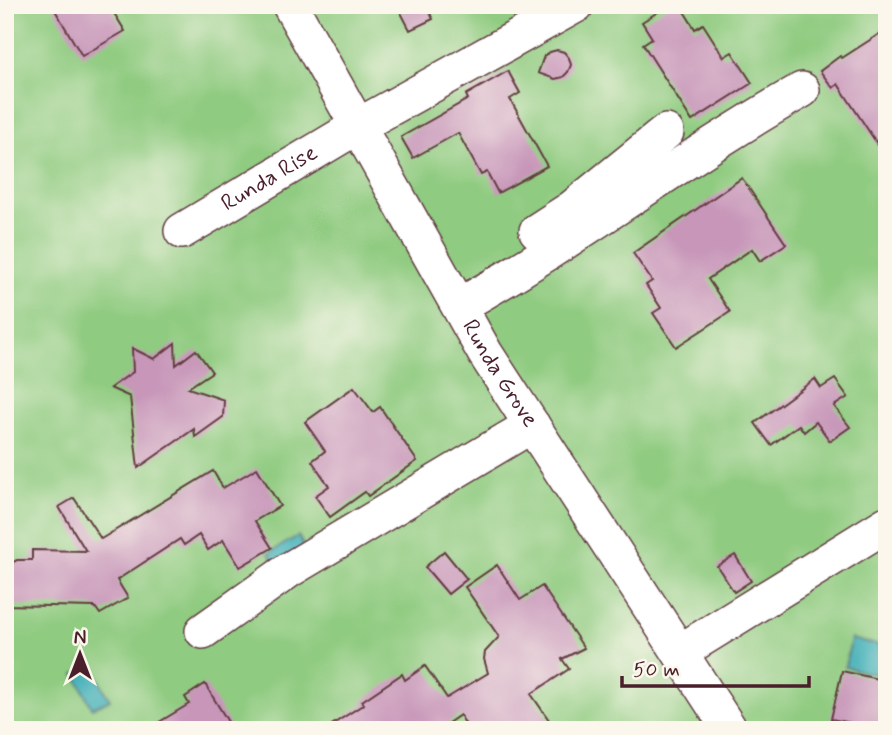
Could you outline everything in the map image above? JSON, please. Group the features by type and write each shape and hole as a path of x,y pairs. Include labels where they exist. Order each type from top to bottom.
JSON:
{"street":[{"name":"Runda Grove","path":"290,5 485,353 730,730"},
{"name":"Runda Rise","path":"181,231 358,126 576,5"},
{"path":"453,296 594,223 733,129 802,90"},
{"path":"453,296 571,209 666,132"},
{"path":"203,631 289,570 532,425"},
{"path":"680,652 887,524"}],"green space":[{"path":"5,5 887,5 887,730 5,730"}],"water":[{"path":"298,536 305,548 276,565 269,553"},
{"path":"851,639 887,647 887,677 845,667"},
{"path":"92,666 110,700 92,708 75,674"}],"building":[{"path":"52,5 109,5 125,31 82,56"},
{"path":"397,5 426,5 433,19 410,30"},
{"path":"669,5 680,5 695,29 703,24 724,57 732,52 752,83 692,121 643,44 652,38 642,22"},
{"path":"887,29 887,159 838,84 833,88 820,71"},
{"path":"557,50 564,52 569,58 571,65 568,72 555,79 538,73 544,56"},
{"path":"508,71 520,93 510,99 547,166 498,193 487,172 481,175 458,133 413,158 401,137 468,99 466,95"},
{"path":"742,178 786,244 760,261 752,249 708,279 730,312 676,347 653,313 661,308 646,285 652,281 633,253"},
{"path":"175,343 176,365 196,350 212,372 188,388 224,400 223,417 195,437 194,429 138,468 130,397 110,388 133,372 132,348 154,359"},
{"path":"815,379 821,388 835,379 848,397 834,406 850,427 830,441 816,422 804,432 799,425 771,445 755,423"},
{"path":"354,387 373,412 380,407 417,461 368,496 365,492 330,517 315,496 329,486 312,461 325,451 305,422"},
{"path":"257,468 280,506 255,521 272,548 240,567 223,540 208,550 199,535 184,545 180,539 117,580 128,598 100,614 95,607 5,605 5,566 17,560 32,560 32,550 86,551 59,507 74,498 101,539 213,471 223,488"},
{"path":"444,551 467,579 448,594 425,567"},
{"path":"735,555 751,581 734,592 717,566"},
{"path":"497,565 520,600 542,586 584,648 562,659 569,669 531,694 556,730 469,730 460,715 438,730 324,730 364,704 362,701 402,674 405,680 425,666 447,698 488,673 485,652 499,637 465,587"},
{"path":"842,671 887,681 887,730 831,719"},
{"path":"205,684 233,730 146,730 189,704 185,697"}]}
